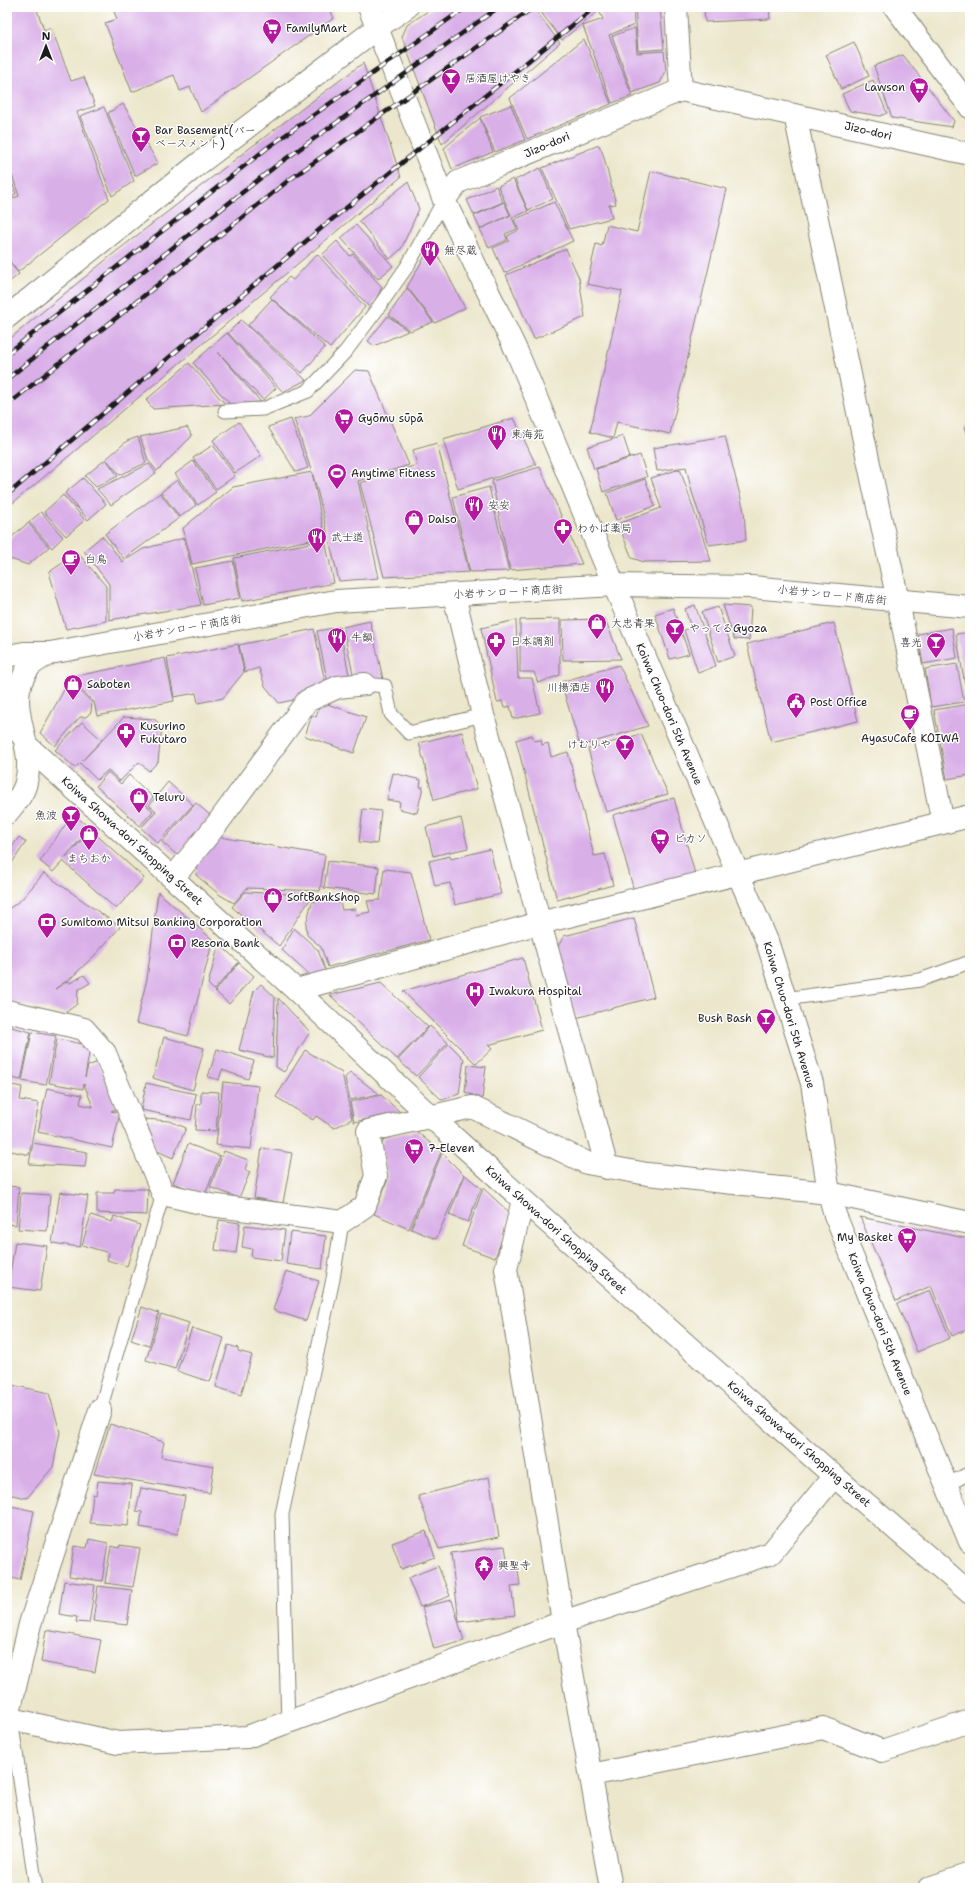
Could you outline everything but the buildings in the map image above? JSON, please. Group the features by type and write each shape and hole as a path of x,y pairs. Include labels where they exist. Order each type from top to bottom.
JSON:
{"street":[{"name":"Koiwa Chuo-dori 5th Avenue","path":"369,7 444,200 517,352 614,586 767,941 812,1083 829,1193 835,1215 970,1542"},
{"path":"7,317 201,162 377,28 407,7"},
{"path":"676,7 681,90"},
{"path":"895,7 970,107"},
{"name":"Jizo-dori","path":"444,200 458,182 681,90 970,154"},
{"path":"795,115 898,601 943,822"},
{"name":"小岩サンロード商店街","path":"50,653 336,601 614,586 752,586 970,607"},
{"path":"454,595 482,715 607,1168"},
{"path":"7,656 24,653 50,653"},
{"path":"7,813 17,800 26,783 28,767 26,745 18,724 15,696 19,681 31,666 50,653"},
{"path":"173,878 217,824 307,701 338,687 365,684"},
{"name":"Koiwa Showa-dori Shopping Street","path":"26,745 296,990 429,1116 834,1476 970,1593"},
{"path":"296,990 540,923 970,816"},
{"path":"7,1011 84,1029 105,1053 163,1194 210,1205 342,1222 365,1206 376,1176 368,1131 472,1106 587,1163 607,1168 829,1193 970,1223"},
{"path":"523,1200 506,1269 563,1622 611,1888"},
{"path":"100,1410 30,1624 10,1708 9,1718 118,1743 247,1737 563,1622 771,1553 834,1476"},
{"path":"591,1775 823,1728 882,1751 970,1721"},
{"path":"929,1888 970,1874"}],"lane":[{"name":"Jizo-dori","path":"225,411 264,409 308,391 346,351 378,308 408,265 444,200"},
{"path":"365,684 385,686 391,714 408,733 482,715"},
{"path":"7,727 26,745"},
{"path":"785,999 920,980 970,962"},
{"path":"100,1410 163,1194"},
{"path":"288,1723 282,1514 333,1279 342,1222"},
{"path":"946,1485 970,1473"},
{"path":"9,1718 36,1888"}],"railway":[{"path":"7,354 267,148 466,7"},
{"path":"7,379 277,165 499,7"},
{"path":"7,405 289,180 534,7"},
{"path":"7,495 325,225 595,7"}],"place":[{"name":"FamilyMart","path":"272,45"},
{"name":"居酒屋けやき","path":"451,95"},
{"name":"Lawson","path":"919,104"},
{"name":"Bar Basement(バー ベースメント)","path":"141,153"},
{"name":"無尽蔵","path":"430,267"},
{"name":"Gyōmu sūpā","path":"344,435"},
{"name":"東海苑","path":"497,451"},
{"name":"Anytime Fitness","path":"337,490"},
{"name":"安安","path":"474,522"},
{"name":"Daiso","path":"414,536"},
{"name":"わかば薬局","path":"563,545"},
{"name":"武士道","path":"317,554"},
{"name":"白鳥","path":"71,576"},
{"name":"大忠青果","path":"597,640"},
{"name":"やってるGyoza","path":"675,645"},
{"name":"牛韻","path":"337,654"},
{"name":"日本調剤","path":"496,658"},
{"name":"喜光","path":"936,659"},
{"name":"Saboten","path":"73,701"},
{"name":"川揚酒店","path":"605,704"},
{"name":"Post Office","path":"796,719"},
{"name":"AyasuCafe KOIWA","path":"910,731"},
{"name":"Kusurino Fukutaro","path":"126,749"},
{"name":"けむりや","path":"625,761"},
{"name":"Teluru","path":"139,814"},
{"name":"魚波","path":"71,832"},
{"name":"まちおか","path":"89,851"},
{"name":"ピカソ","path":"660,855"},
{"name":"SoftBankShop","path":"273,914"},
{"name":"Sumitomo Mitsui Banking Corporation","path":"47,939"},
{"name":"Resona Bank","path":"177,960"},
{"name":"Iwakura Hospital","path":"475,1008"},
{"name":"Bush Bash","path":"766,1035"},
{"name":"7-Eleven","path":"414,1165"},
{"name":"My Basket","path":"907,1254"},
{"name":"興聖寺","path":"484,1582"}]}
